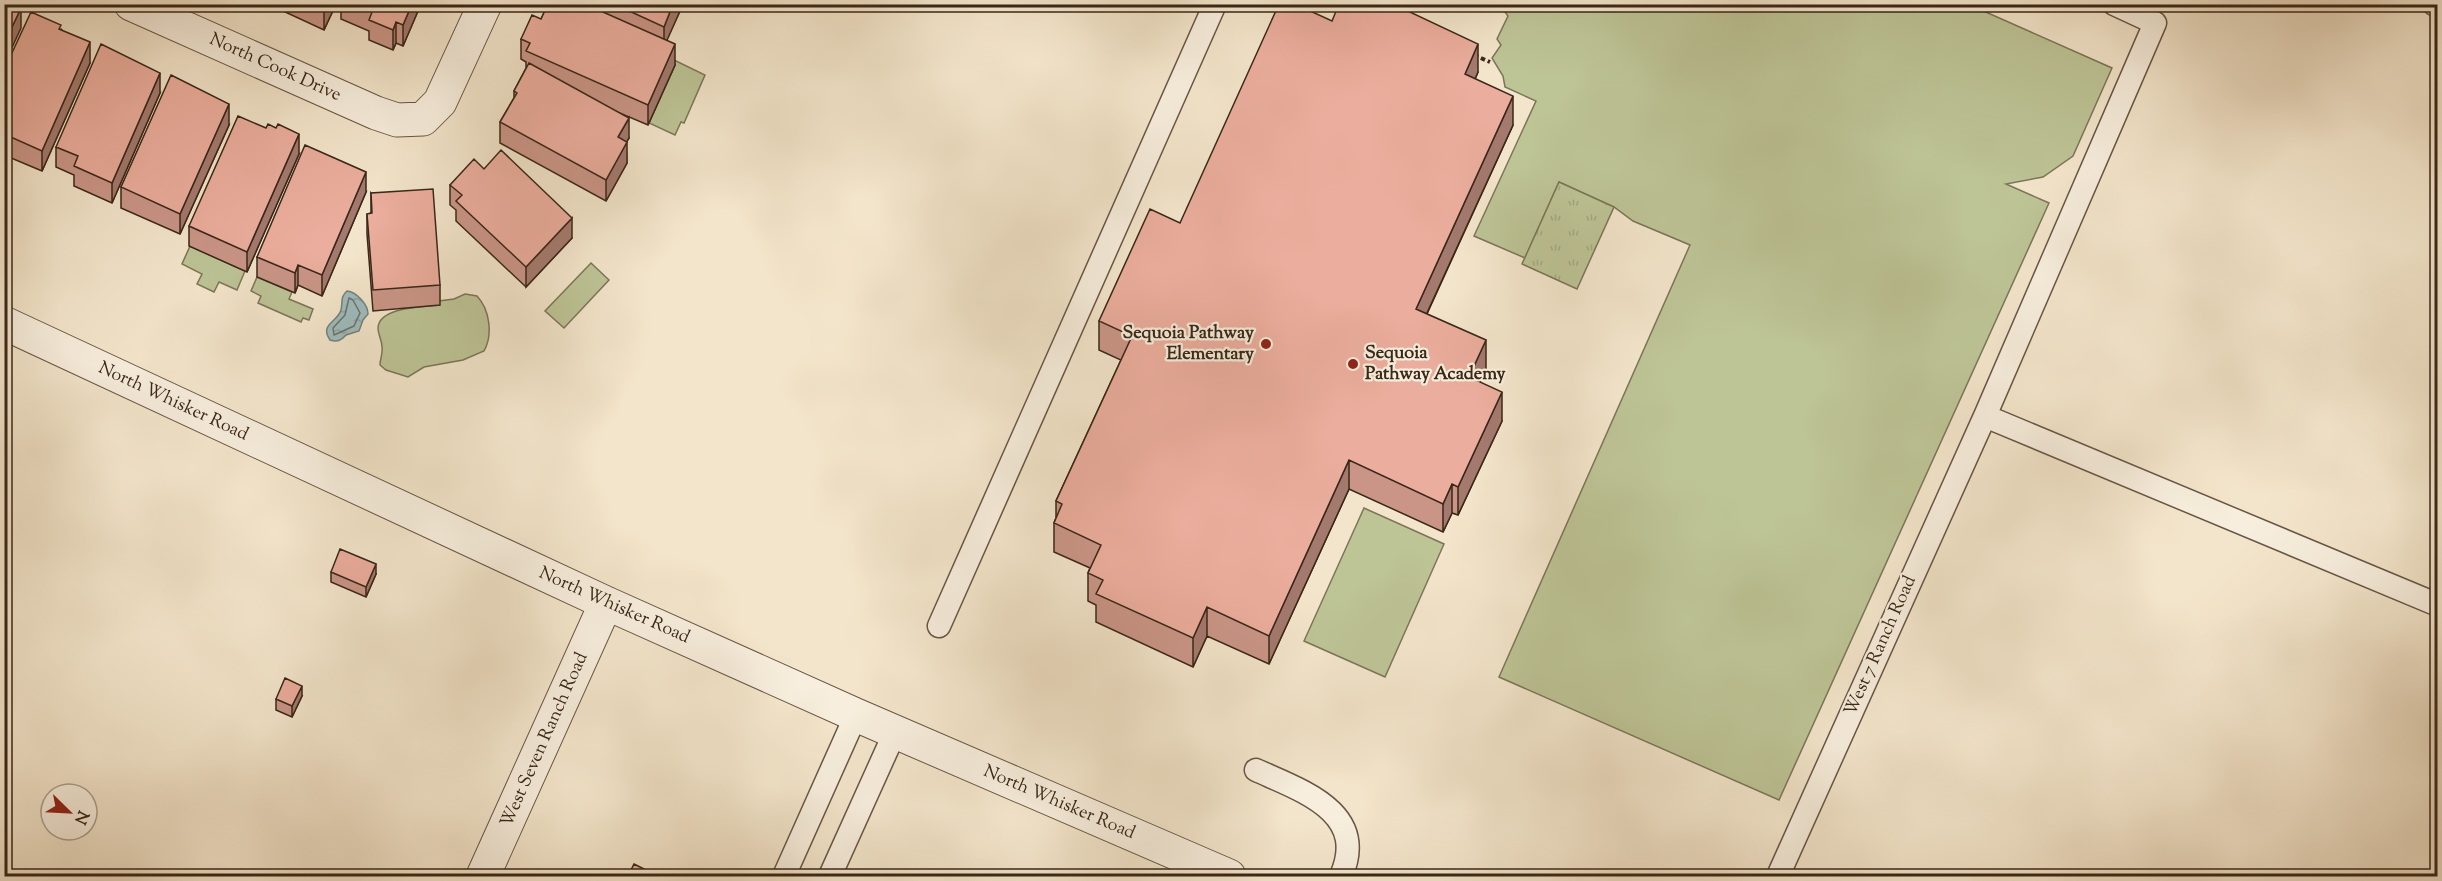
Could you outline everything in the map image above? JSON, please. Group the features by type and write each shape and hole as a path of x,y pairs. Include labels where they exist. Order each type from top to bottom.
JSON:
{"street":[{"name":"North Cook Drive","path":"131,4 376,113 397,120 423,119 440,102 485,4"},
{"name":"North Whisker Road","path":"4,323 606,603 856,715 1229,876"},
{"name":"West Seven Ranch Road","path":"483,876 606,603"}],"lane":[{"path":"939,626 1215,4"},
{"name":"West 7 Ranch Road","path":"1778,876 1985,416 2155,23 2114,4"},
{"path":"1985,416 2438,605"},
{"path":"784,876 856,715"},
{"path":"830,876 895,732"},
{"path":"1256,770 1308,794 1333,811 1348,837 1345,868 1341,876"}],"path":[{"path":"1468,53 1490,62"}],"green space":[{"path":"1508,5 1970,5 2112,68 2073,156 2043,177 2006,184 2049,203 1779,800 1499,677 1690,245 1633,221 1614,207 1559,182 1525,258 1474,236 1536,101 1505,87 1503,76 1492,58 1501,45 1497,39 1508,16 1505,12"},
{"path":"674,60 705,75 684,123 681,122 675,135 649,123 675,65"},
{"path":"1559,182 1614,207 1577,289 1522,264"},
{"path":"190,246 245,271 237,290 219,282 214,292 197,284 202,274 182,264"},
{"path":"591,263 609,280 564,328 545,311"},
{"path":"257,277 292,292 289,299 313,309 309,320 303,318 301,322 258,303 261,296 251,291"},
{"path":"465,294 477,296 485,308 489,323 489,338 484,351 463,360 424,367 408,377 386,370 380,365 382,349 378,328 380,321 403,309 439,305 439,301 454,299"},
{"path":"1364,508 1444,544 1385,677 1304,641"}],"water":[{"path":"347,291 361,300 368,314 359,331 346,335 339,341 330,340 327,335 328,327 339,314 343,297"}],"building":[{"path":"4,4 14,4 21,8 4,44"},
{"path":"313,4 326,4 324,10"},
{"path":"354,4 412,4 403,25 396,22 393,30 369,20 372,12"},
{"path":"548,4 585,4 675,44 648,105 526,51 530,43 521,39 532,15 541,19"},
{"path":"614,4 673,4 664,27"},
{"name":"Sequoia Pathway Elementary","path":"1279,4 1295,4 1332,21 1339,4 1393,4 1478,44 1465,74 1513,96 1416,309 1486,340 1469,377 1502,392 1458,487 1452,484 1443,504 1349,460 1269,636 1207,607 1193,638 1096,594 1103,580 1088,573 1101,545 1054,523 1062,504 1056,501 1132,336 1099,321 1150,209 1180,223"},
{"path":"31,12 61,25 59,29 90,42 42,151 4,134 4,70"},
{"path":"101,44 160,73 112,183 74,166 78,156 56,147"},
{"path":"529,63 629,118 618,137 627,142 606,180 500,122 517,93 514,91"},
{"path":"171,75 229,104 180,214 121,187"},
{"path":"238,116 266,128 268,124 276,128 278,124 299,134 247,252 189,226"},
{"path":"305,145 366,172 322,275 298,265 295,273 257,257"},
{"path":"501,150 572,218 526,267 456,201 462,195 450,185 474,159 484,169"},
{"path":"433,189 440,285 373,290 367,214 372,213 371,193"},
{"path":"340,549 376,564 366,587 331,572"},
{"path":"285,678 302,686 292,706 276,699"},
{"path":"634,864 658,876 628,876"}],"place":[{"name":"Sequoia Pathway Elementary","path":"1266,344"},
{"name":"Sequoia Pathway Academy","path":"1353,364"}]}
